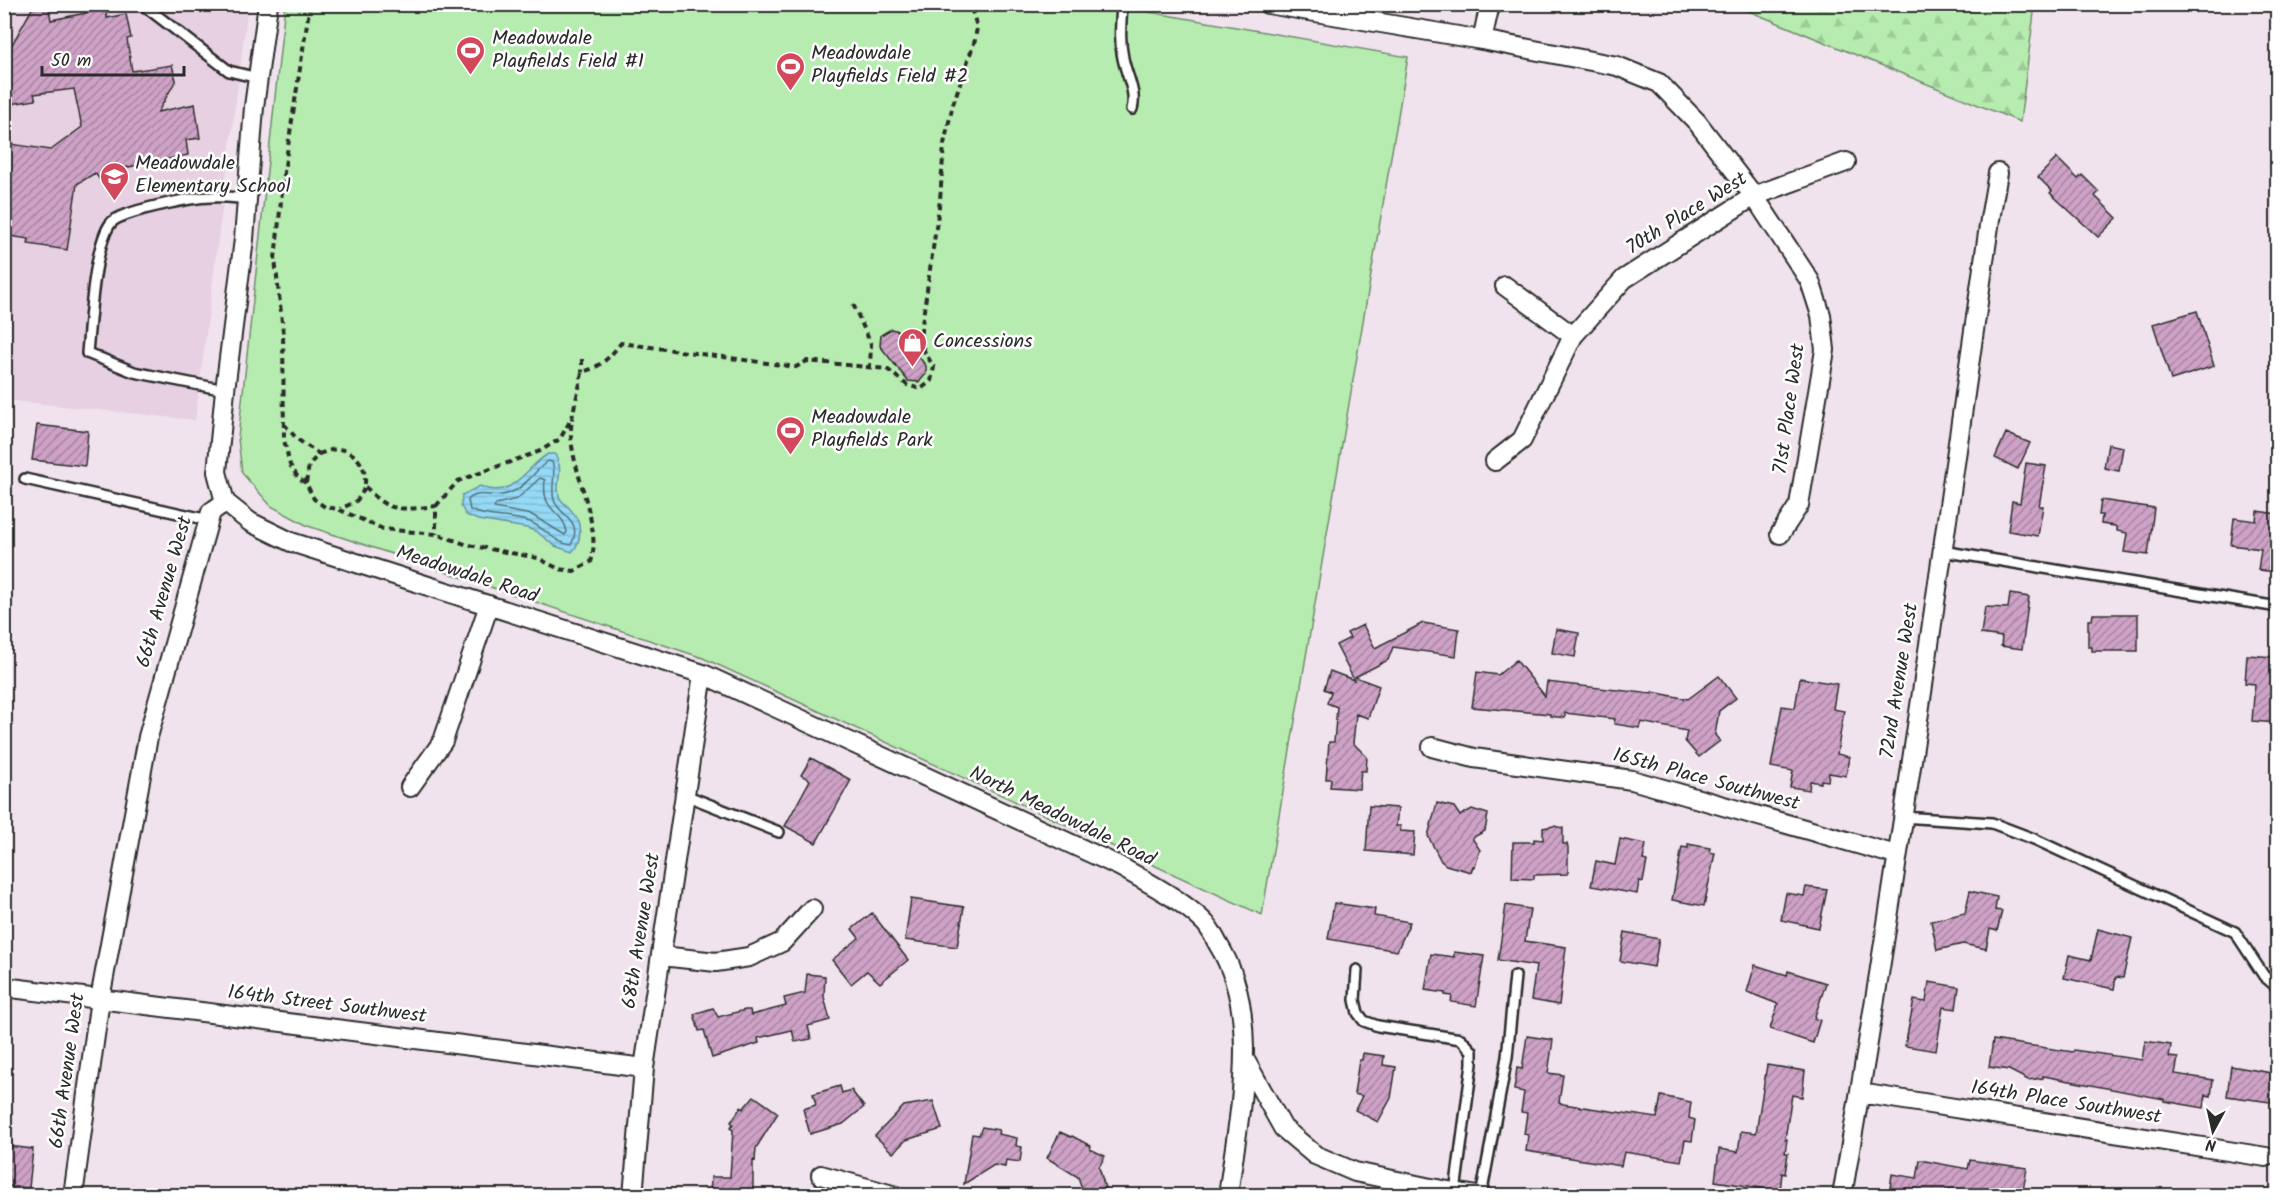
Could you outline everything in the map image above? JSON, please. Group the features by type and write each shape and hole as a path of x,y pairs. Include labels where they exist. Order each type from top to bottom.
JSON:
{"street":[{"path":"225,502 217,472 248,199 254,107 268,4"},
{"name":"71st Place West","path":"1268,4 1482,40 1617,66 1659,83 1698,122 1754,196 1810,281 1821,315 1825,350 1799,505 1780,534"},
{"path":"1482,40 1490,4"},
{"name":"70th Place West","path":"1495,461 1522,440 1573,336 1624,279 1754,196 1846,162"},
{"name":"72nd Avenue West","path":"1842,1196 1860,1093 1998,173"},
{"path":"1504,286 1573,336"},
{"name":"66th Avenue West","path":"73,1196 100,999 148,737 211,512 225,502"},
{"name":"Meadowdale Road","path":"225,502 250,522 291,542 703,674"},
{"path":"410,787 443,741 489,605"},
{"name":"68th Avenue West","path":"633,1196 644,1068 703,674"},
{"name":"North Meadowdale Road","path":"703,674 1119,866 1163,892 1205,922 1228,960 1240,998 1245,1060 1228,1196"},
{"name":"165th Place Southwest","path":"1432,747 1474,758 1632,780 1896,855"},
{"path":"662,956 716,962 749,957 782,942 812,909"},
{"name":"164th Street Southwest","path":"4,987 644,1068"},
{"path":"1245,1060 1283,1128 1315,1155 1355,1172 1425,1191 1479,1196"},
{"name":"164th Place Southwest","path":"1860,1093 2266,1157"},
{"path":"821,1175 896,1196"}],"lane":[{"path":"142,4 229,71 258,78"},
{"path":"1122,4 1120,33 1123,57 1134,100 1132,109"},
{"path":"225,390 134,372 87,353 99,253 105,232 111,222 135,210 209,196 248,199"},
{"path":"25,479 209,520"},
{"path":"1942,551 2277,607"},
{"path":"685,795 779,832"},
{"path":"1902,817 1992,823 2034,839 2235,932 2264,976 2277,988"},
{"path":"1357,970 1355,1000 1358,1013 1364,1021 1378,1026 1461,1039 1472,1051 1455,1192"},
{"path":"1479,1196 1507,1057 1515,976"}],"path":[{"path":"310,4 284,172 275,259 283,331 284,440 290,465 299,479 306,483 314,499 325,507 339,509 383,529 436,534 468,545 538,558 559,568 574,571 591,562 594,552 594,538 571,437 571,421 582,372 582,359"},
{"path":"582,372 606,363 621,343 796,367 807,362 887,369 907,385 921,389 931,381 934,367 925,353 920,338 940,200 944,144 953,104 975,40 977,27 970,4"},
{"path":"1082,4 1110,11 1112,4"},
{"path":"853,304 871,344 870,368"},
{"path":"436,534 436,506 458,481 540,451 560,439 571,421"},
{"path":"283,423 297,439 319,454"},
{"path":"306,483 309,465 319,454 336,449 348,452 360,461 365,472 365,487 356,502 339,509"},
{"path":"365,487 372,491 378,500 392,507 412,509 436,506"}],"shaded area":[{"name":"Meadowdale Elementary School","path":"5,5 248,5 195,420 5,400"}],"green space":[{"name":"Meadowdale Playfields Park","path":"285,5 1109,5 1408,57 1262,915 703,658 308,526 271,506 242,473 238,438"},
{"path":"1734,5 2035,5 2020,122"}],"water":[{"path":"548,454 555,454 558,461 559,496 575,515 579,525 578,542 572,552 555,546 537,532 527,528 478,520 466,515 461,506 462,495 480,486 491,490 510,486"}],"building":[{"path":"48,4 51,20 106,9 107,18 126,14 131,38 127,39 132,71 172,65 176,80 158,112 195,104 200,138 186,140 188,155 114,170 100,180 95,173 77,184 67,250 28,244 29,239 4,235 4,143 51,150 82,127 74,89 34,94 36,100 4,105 4,59 33,7"},
{"path":"2057,158 2078,179 2082,175 2099,192 2095,196 2117,218 2098,237 2050,193 2052,191 2038,177"},
{"path":"2197,311 2214,366 2171,380 2153,324"},
{"path":"891,329 899,331 926,366 926,374 919,382 908,381 880,346 881,335"},
{"path":"37,425 88,431 85,466 32,460"},
{"path":"2006,433 2030,443 2018,469 1995,458"},
{"path":"2108,444 2123,447 2119,471 2104,468"},
{"path":"2026,463 2046,466 2039,506 2043,506 2038,536 2008,531 2012,501 2020,503"},
{"path":"2101,500 2154,508 2148,555 2124,552 2127,533 2117,531 2115,526 2101,524 2102,515 2099,515"},
{"path":"2257,511 2277,514 2277,572 2258,570 2261,549 2231,545 2234,518 2256,521"},
{"path":"2010,594 2029,597 2022,649 2001,646 2002,637 1981,634 1985,607 2008,608"},
{"path":"2093,614 2138,614 2138,651 2092,651 2092,647 2088,647 2088,620 2092,620"},
{"path":"1423,623 1459,629 1456,656 1393,647 1388,660 1355,677 1379,686 1368,718 1356,714 1353,743 1367,757 1366,771 1361,771 1359,789 1330,787 1331,779 1326,779 1329,742 1334,742 1337,707 1327,703 1331,692 1324,689 1330,671 1354,680 1336,645 1350,638 1347,633 1363,625 1375,648"},
{"path":"1556,629 1579,633 1575,657 1552,653"},
{"path":"2247,655 2273,657 2272,671 2277,671 2277,723 2252,721 2255,684 2245,683"},
{"path":"1516,660 1545,696 1547,682 1652,694 1652,692 1688,699 1719,676 1736,698 1719,711 1715,735 1720,741 1699,757 1685,741 1687,731 1641,722 1639,728 1614,724 1615,719 1565,713 1565,718 1550,716 1550,714 1472,707 1477,672 1498,675"},
{"path":"1800,678 1837,684 1833,709 1844,711 1837,754 1849,757 1846,776 1829,773 1828,781 1821,780 1821,783 1810,781 1809,790 1790,787 1793,771 1771,767 1782,706 1795,708"},
{"path":"811,758 851,780 816,843 785,826 810,780 801,775"},
{"path":"1437,803 1454,807 1460,816 1472,809 1488,814 1485,831 1472,838 1480,850 1475,867 1473,866 1471,872 1446,865 1441,861 1428,836"},
{"path":"1369,806 1398,808 1396,826 1401,826 1400,831 1415,832 1413,855 1366,851"},
{"path":"1554,826 1563,828 1563,844 1567,844 1568,847 1568,874 1534,875 1534,879 1512,878 1513,842 1543,840 1543,828"},
{"path":"1620,839 1646,844 1643,860 1647,861 1643,882 1639,881 1637,894 1591,886 1596,861 1615,865"},
{"path":"1688,844 1710,848 1709,852 1715,853 1704,906 1672,900 1682,847 1688,848"},
{"path":"1806,887 1827,890 1819,928 1781,920 1786,893 1804,896"},
{"path":"1970,891 1997,897 1995,910 2002,911 1997,931 1990,929 1986,949 1963,944 1937,950 1931,921 1965,913"},
{"path":"911,899 964,907 957,947 905,940"},
{"path":"1334,903 1375,909 1374,916 1410,922 1397,951 1328,939"},
{"path":"1506,905 1530,909 1525,941 1566,947 1559,1005 1531,1000 1536,966 1498,960"},
{"path":"872,913 908,960 880,983 867,971 851,984 832,960 859,938 852,929"},
{"path":"2098,929 2132,938 2123,978 2116,977 2114,989 2064,978 2069,955 2091,960"},
{"path":"1625,932 1659,939 1654,967 1620,961"},
{"path":"1454,952 1484,956 1476,1006 1451,1002 1452,996 1425,990 1431,954 1454,957"},
{"path":"1755,965 1787,975 1788,971 1826,983 1814,1019 1820,1020 1813,1043 1770,1029 1778,1004 1747,992"},
{"path":"807,974 825,976 824,997 830,1020 808,1026 811,1039 795,1042 792,1030 758,1038 759,1043 712,1058 704,1030 699,1031 694,1014 713,1008 718,1017 745,1010 750,1010 751,1015 786,1006 784,998 805,993"},
{"path":"1929,982 1959,987 1956,1009 1943,1007 1936,1051 1905,1046 1914,1000 1926,1002"},
{"path":"1527,1036 1553,1040 1548,1073 1563,1075 1559,1102 1563,1104 1657,1118 1661,1096 1691,1102 1689,1118 1695,1120 1692,1141 1685,1140 1681,1161 1624,1152 1621,1166 1526,1151 1528,1135 1524,1134 1527,1113 1521,1112 1524,1092 1514,1090 1517,1068 1522,1069"},
{"path":"1993,1040 2142,1060 2145,1041 2171,1045 2169,1057 2178,1058 2175,1074 2213,1080 2211,1096 2206,1095 2204,1108 2043,1076 2043,1078 2028,1080 2009,1070 1989,1067"},
{"path":"1363,1053 1384,1056 1383,1065 1396,1067 1391,1098 1378,1122 1355,1110 1362,1096 1354,1094 1359,1060 1362,1060"},
{"path":"1767,1065 1805,1071 1802,1097 1792,1095 1785,1139 1787,1139 1785,1153 1788,1153 1780,1191 1715,1181 1719,1149 1738,1152 1741,1131 1756,1133"},
{"path":"2231,1066 2277,1074 2277,1103 2227,1096"},
{"path":"840,1086 842,1093 851,1090 864,1107 843,1124 810,1134 803,1109 816,1105 813,1094"},
{"path":"754,1096 778,1113 756,1148 755,1161 753,1160 753,1193 751,1196 710,1196 711,1177 730,1177 733,1130 730,1128 733,1124 731,1122 741,1107 743,1109"},
{"path":"933,1101 942,1129 906,1140 893,1153 875,1136 904,1106"},
{"path":"982,1127 999,1130 998,1134 1017,1138 1016,1146 1022,1147 1020,1162 1006,1160 1005,1167 994,1165 964,1184 972,1134 979,1135"},
{"path":"1060,1132 1091,1146 1090,1149 1105,1156 1099,1167 1105,1188 1084,1194 1078,1177 1047,1158"},
{"path":"8,1146 33,1149 29,1188 4,1186"},
{"path":"1920,1160 1968,1169 1970,1160 2027,1168 2022,1196 1984,1196 1946,1189 1945,1196 1889,1196 1892,1174 1917,1178"}],"place":[{"name":"Meadowdale Playfields Field #1","path":"471,76"},
{"name":"Meadowdale Playfields Field #2","path":"790,92"},
{"name":"Meadowdale Elementary School","path":"114,202"},
{"name":"Concessions","path":"912,368"},
{"name":"Meadowdale Playfields Park","path":"790,456"}]}
